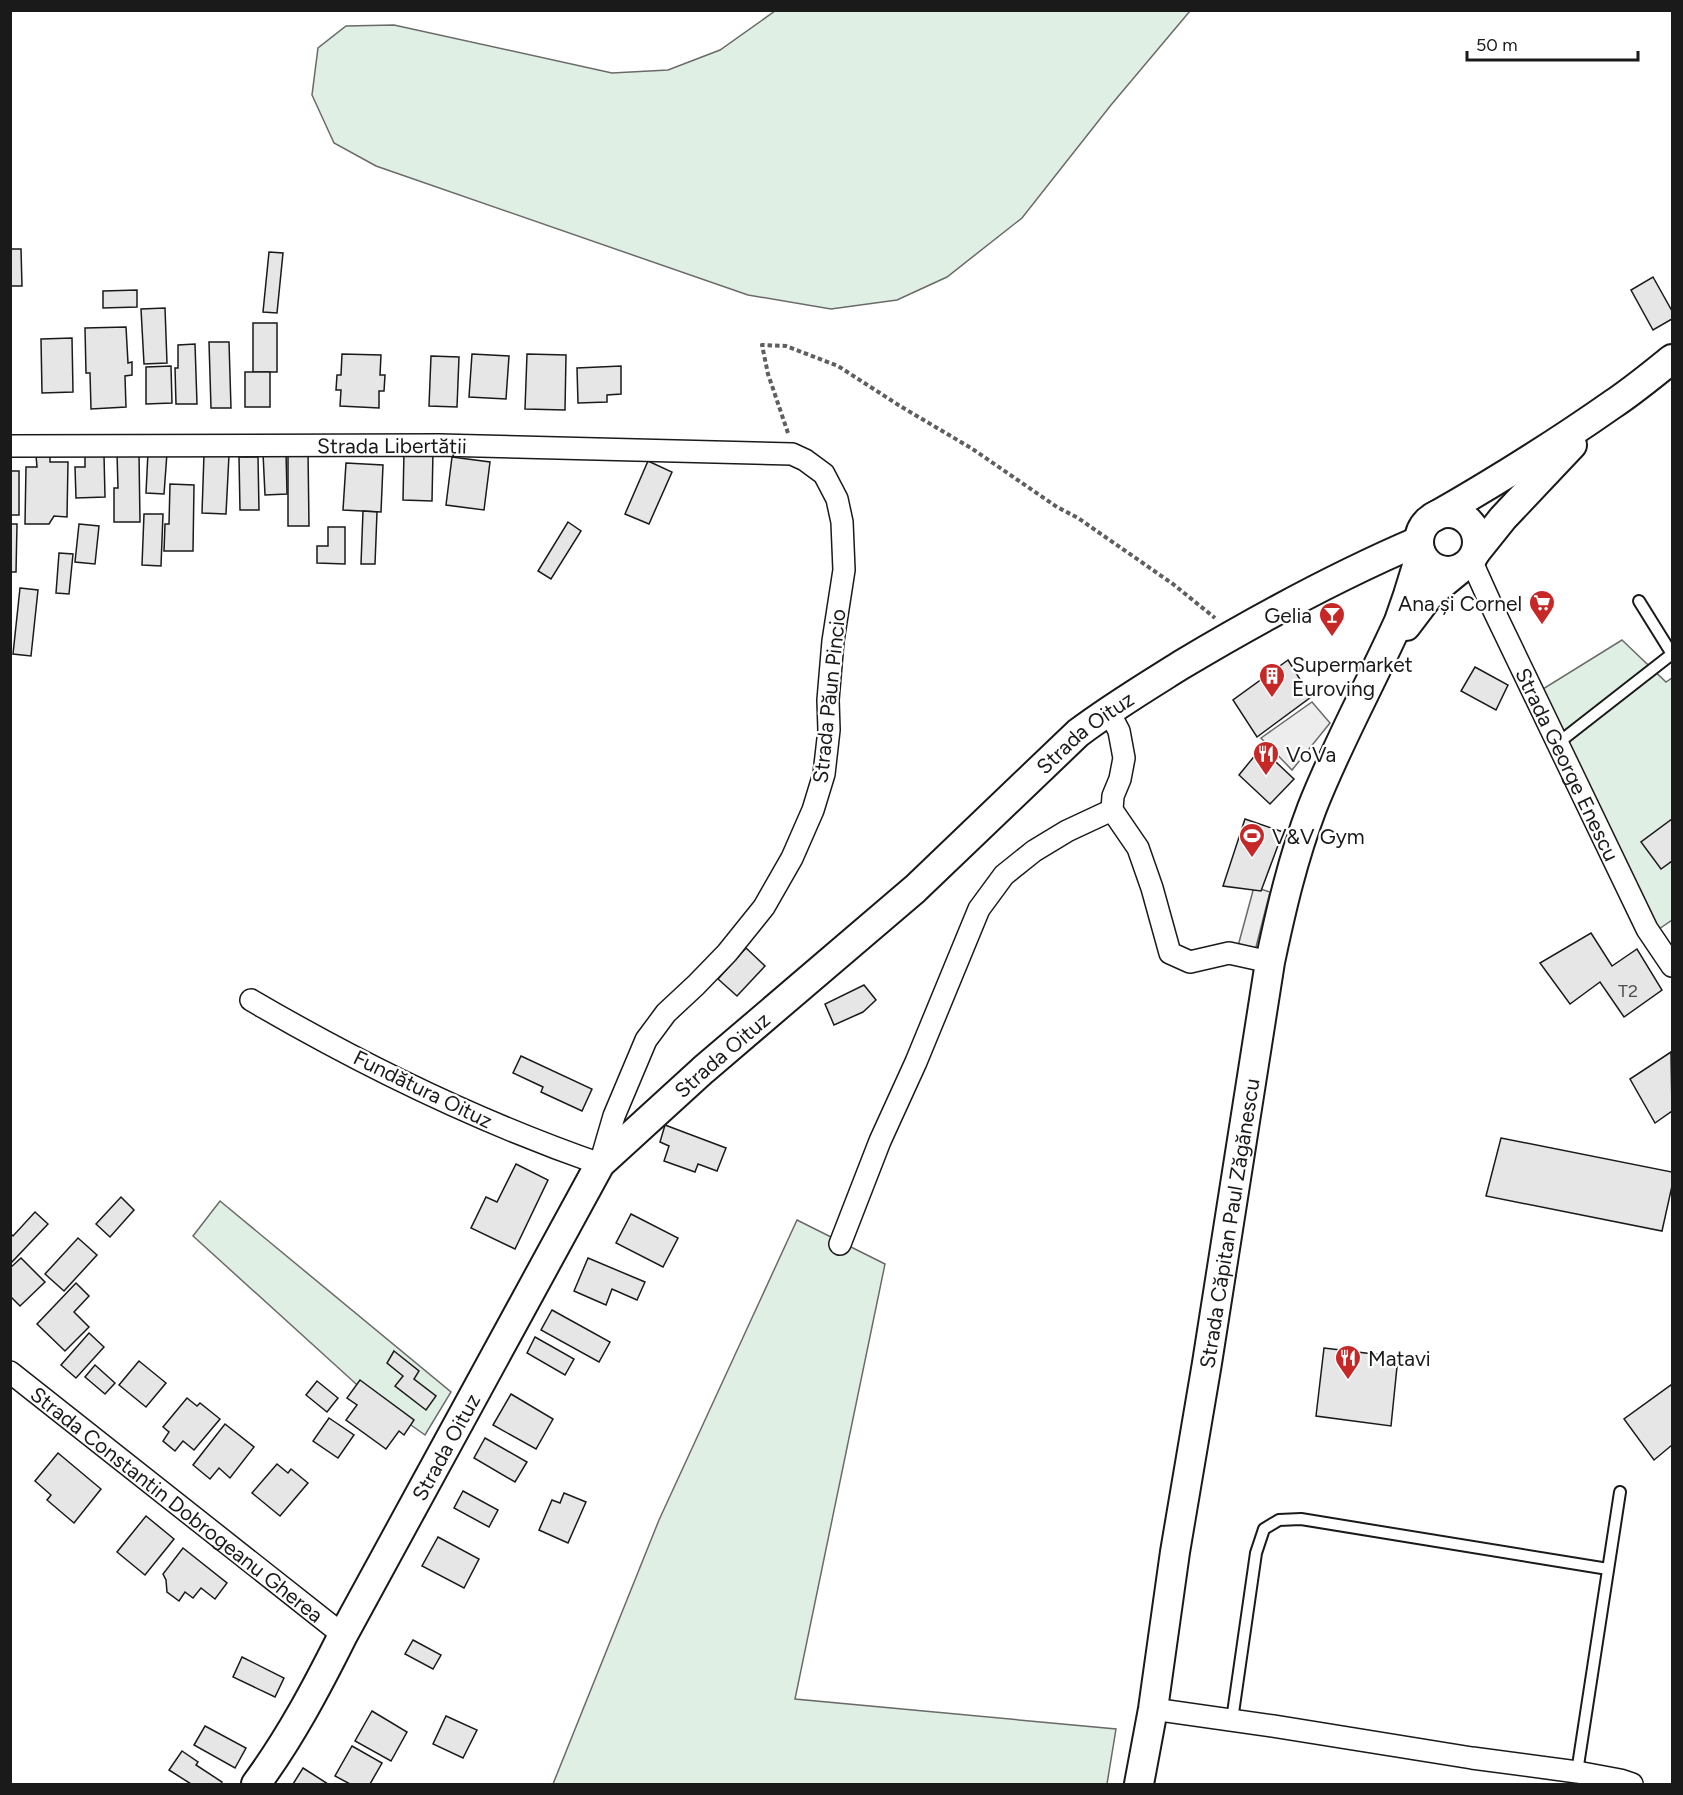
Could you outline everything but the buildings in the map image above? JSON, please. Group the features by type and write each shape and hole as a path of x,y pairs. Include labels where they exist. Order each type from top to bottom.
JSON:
{"main road":[{"name":"Strada Căpitan Paul Zăgănescu","path":"1139,1785 1153,1709 1175,1552 1270,962 1291,871 1312,808 1405,604 1420,547 1421,531 1426,523 1614,403 1672,359"},
{"name":"Strada Căpitan Paul Zăgănescu","path":"1374,675 1431,593 1470,560 1522,496 1614,403"},
{"path":"1420,547 1426,560 1439,570 1456,570 1470,560 1477,544 1473,527 1460,515 1451,513 1434,517"},
{"name":"Strada Oituz","path":"256,1785 288,1738 600,1164 703,1070 915,889 1078,733 1108,710 1234,633 1352,570 1420,547"}],"street":[{"name":"Strada Libertății","path":"10,446 439,445 774,453"},
{"name":"Strada Păun Pincio","path":"600,1164 614,1116 646,1040 666,1013 727,952 764,907 792,858 813,810 825,774 830,730 828,700 833,641 843,570 842,522 837,498 824,474 805,460 792,454 774,453"},
{"name":"Strada George Enescu","path":"1470,560 1647,929 1664,936 1672,966"},
{"path":"1108,710 1119,731 1125,758 1113,796 1112,810 1138,848 1170,953 1190,962 1229,953 1270,962"},
{"path":"840,1244 880,1141 921,1052 979,909 1004,875 1034,851 1067,831 1112,810"},
{"name":"Fundătura Oituz","path":"251,1000 304,1031 426,1092 509,1130 600,1164"},
{"name":"Strada Constantin Dobrogeanu Gherea","path":"10,1372 343,1635"},
{"path":"1153,1709 1577,1772 1620,1780 1632,1785"}],"lane":[{"path":"1558,743 1671,654 1639,601"},
{"path":"1577,1772 1620,1492"},
{"path":"1232,1720 1256,1553 1264,1529 1280,1520 1301,1519 1608,1569"}],"path":[{"path":"774,453 789,434 768,374 762,345 786,346 838,366 971,448 1057,507 1078,518 1173,584 1234,633"}],"green space":[{"path":"775,11 1190,11 1111,105 1022,218 947,277 897,300 831,309 748,295 376,166 334,143 312,95 318,48 346,26 394,25 612,73 668,70 720,50"},
{"path":"1622,640 1666,682 1672,678 1672,920 1659,929 1538,692"},
{"path":"220,1201 451,1392 425,1435 366,1393 193,1236"},
{"path":"797,1220 885,1264 795,1699 1116,1729 1107,1784 553,1784 659,1520"}],"shaded area":[{"path":"1312,702 1330,723 1292,770 1261,738"},
{"path":"1254,887 1270,892 1255,951 1238,946"}],"place":[{"name":"Ana și Cornel","path":"1542,626"},
{"name":"Gelia","path":"1332,638"},
{"name":"Supermarket Euroving","path":"1272,699"},
{"name":"VoVa","path":"1266,777"},
{"name":"V&V Gym","path":"1252,859"},
{"name":"Matavi","path":"1348,1381"}]}
